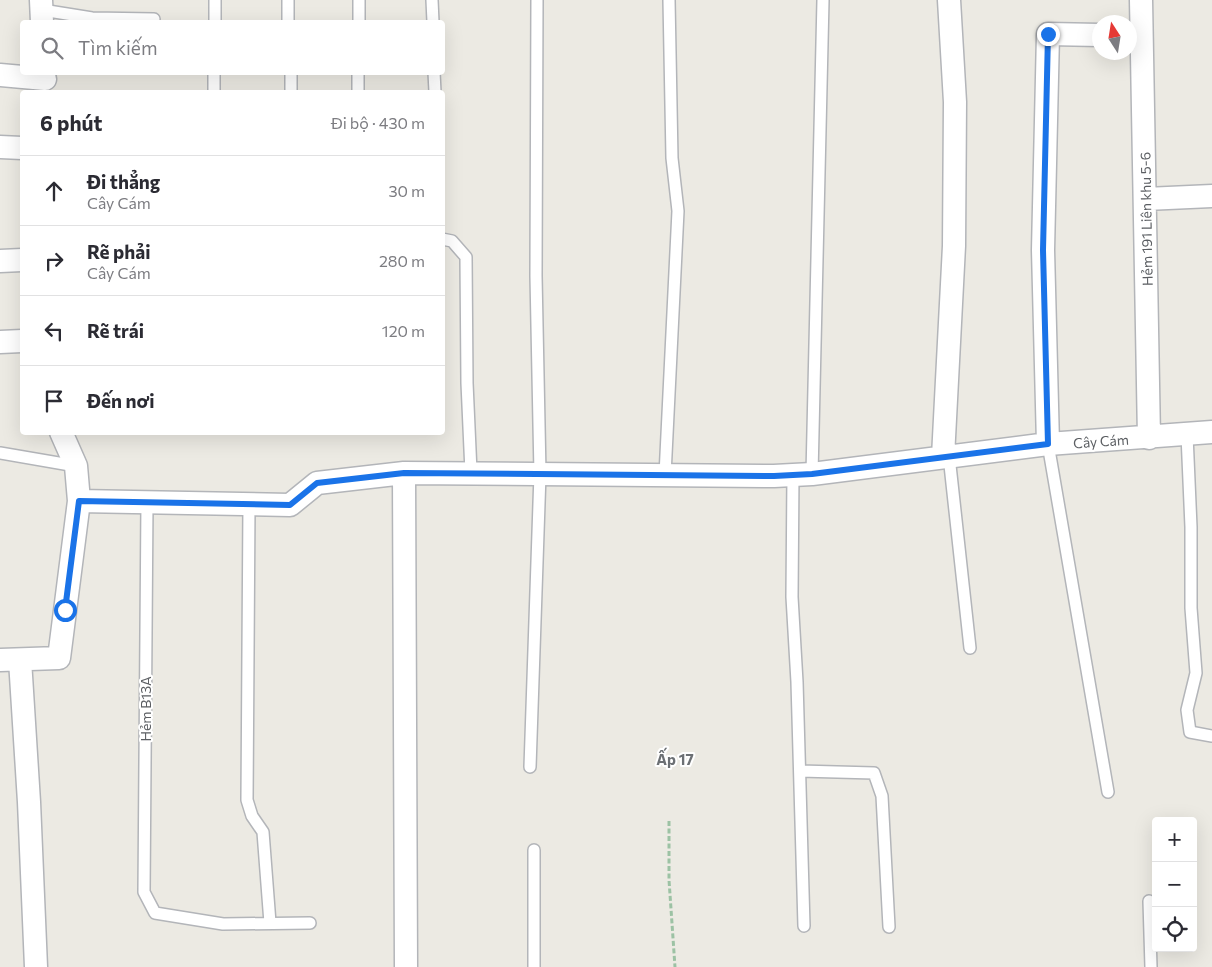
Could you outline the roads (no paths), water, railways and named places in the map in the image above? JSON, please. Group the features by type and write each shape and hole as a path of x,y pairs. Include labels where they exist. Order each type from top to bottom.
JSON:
{"street":[{"path":"946,456 954,236 955,102 949,0"},
{"name":"Hẻm 191 Liên khu 5-6","path":"1137,23 1141,0"},
{"path":"1048,444 1043,250 1048,34 1092,35"},
{"name":"Hẻm 191 Liên khu 5-6","path":"1137,60 1146,199 1149,438"},
{"path":"0,74 45,82"},
{"path":"0,147 20,148"},
{"path":"1146,199 1212,196"},
{"path":"0,261 20,260"},
{"path":"0,342 20,342"},
{"name":"Cây Cám","path":"79,501 290,505 317,483 404,473 803,474 1048,444 1212,432"},
{"path":"36,967 29,802 10,660 59,658 79,501 76,466 62,435"},
{"path":"404,473 406,967"}],"lane":[{"path":"214,20 215,0"},
{"path":"288,0 288,20"},
{"path":"359,0 359,20"},
{"path":"432,0 433,20"},
{"path":"530,767 540,474 536,276 537,0"},
{"path":"665,475 678,211 672,158 669,0"},
{"path":"804,926 800,771 792,597 803,474 822,0"},
{"path":"42,11 92,18 154,19"},
{"path":"214,75 214,90"},
{"path":"291,75 291,90"},
{"path":"358,75 358,90"},
{"path":"434,75 434,90"},
{"path":"445,240 452,241 466,257 467,383 471,472"},
{"path":"1187,435 1191,527 1191,608 1196,673 1187,710 1190,732 1212,736"},
{"path":"1048,444 1108,792"},
{"path":"0,453 76,466"},
{"path":"946,456 970,648"},
{"name":"Hẻm B13A","path":"147,502 144,892 155,913 223,924 270,924"},
{"path":"249,504 247,800 252,816 264,832 270,924 310,923"},
{"path":"800,771 874,774 882,796 889,927"},
{"path":"534,850 534,967"},
{"path":"1148,901 1151,967"}],"district":[{"name":"Ấp 17","path":"675,759"}]}
